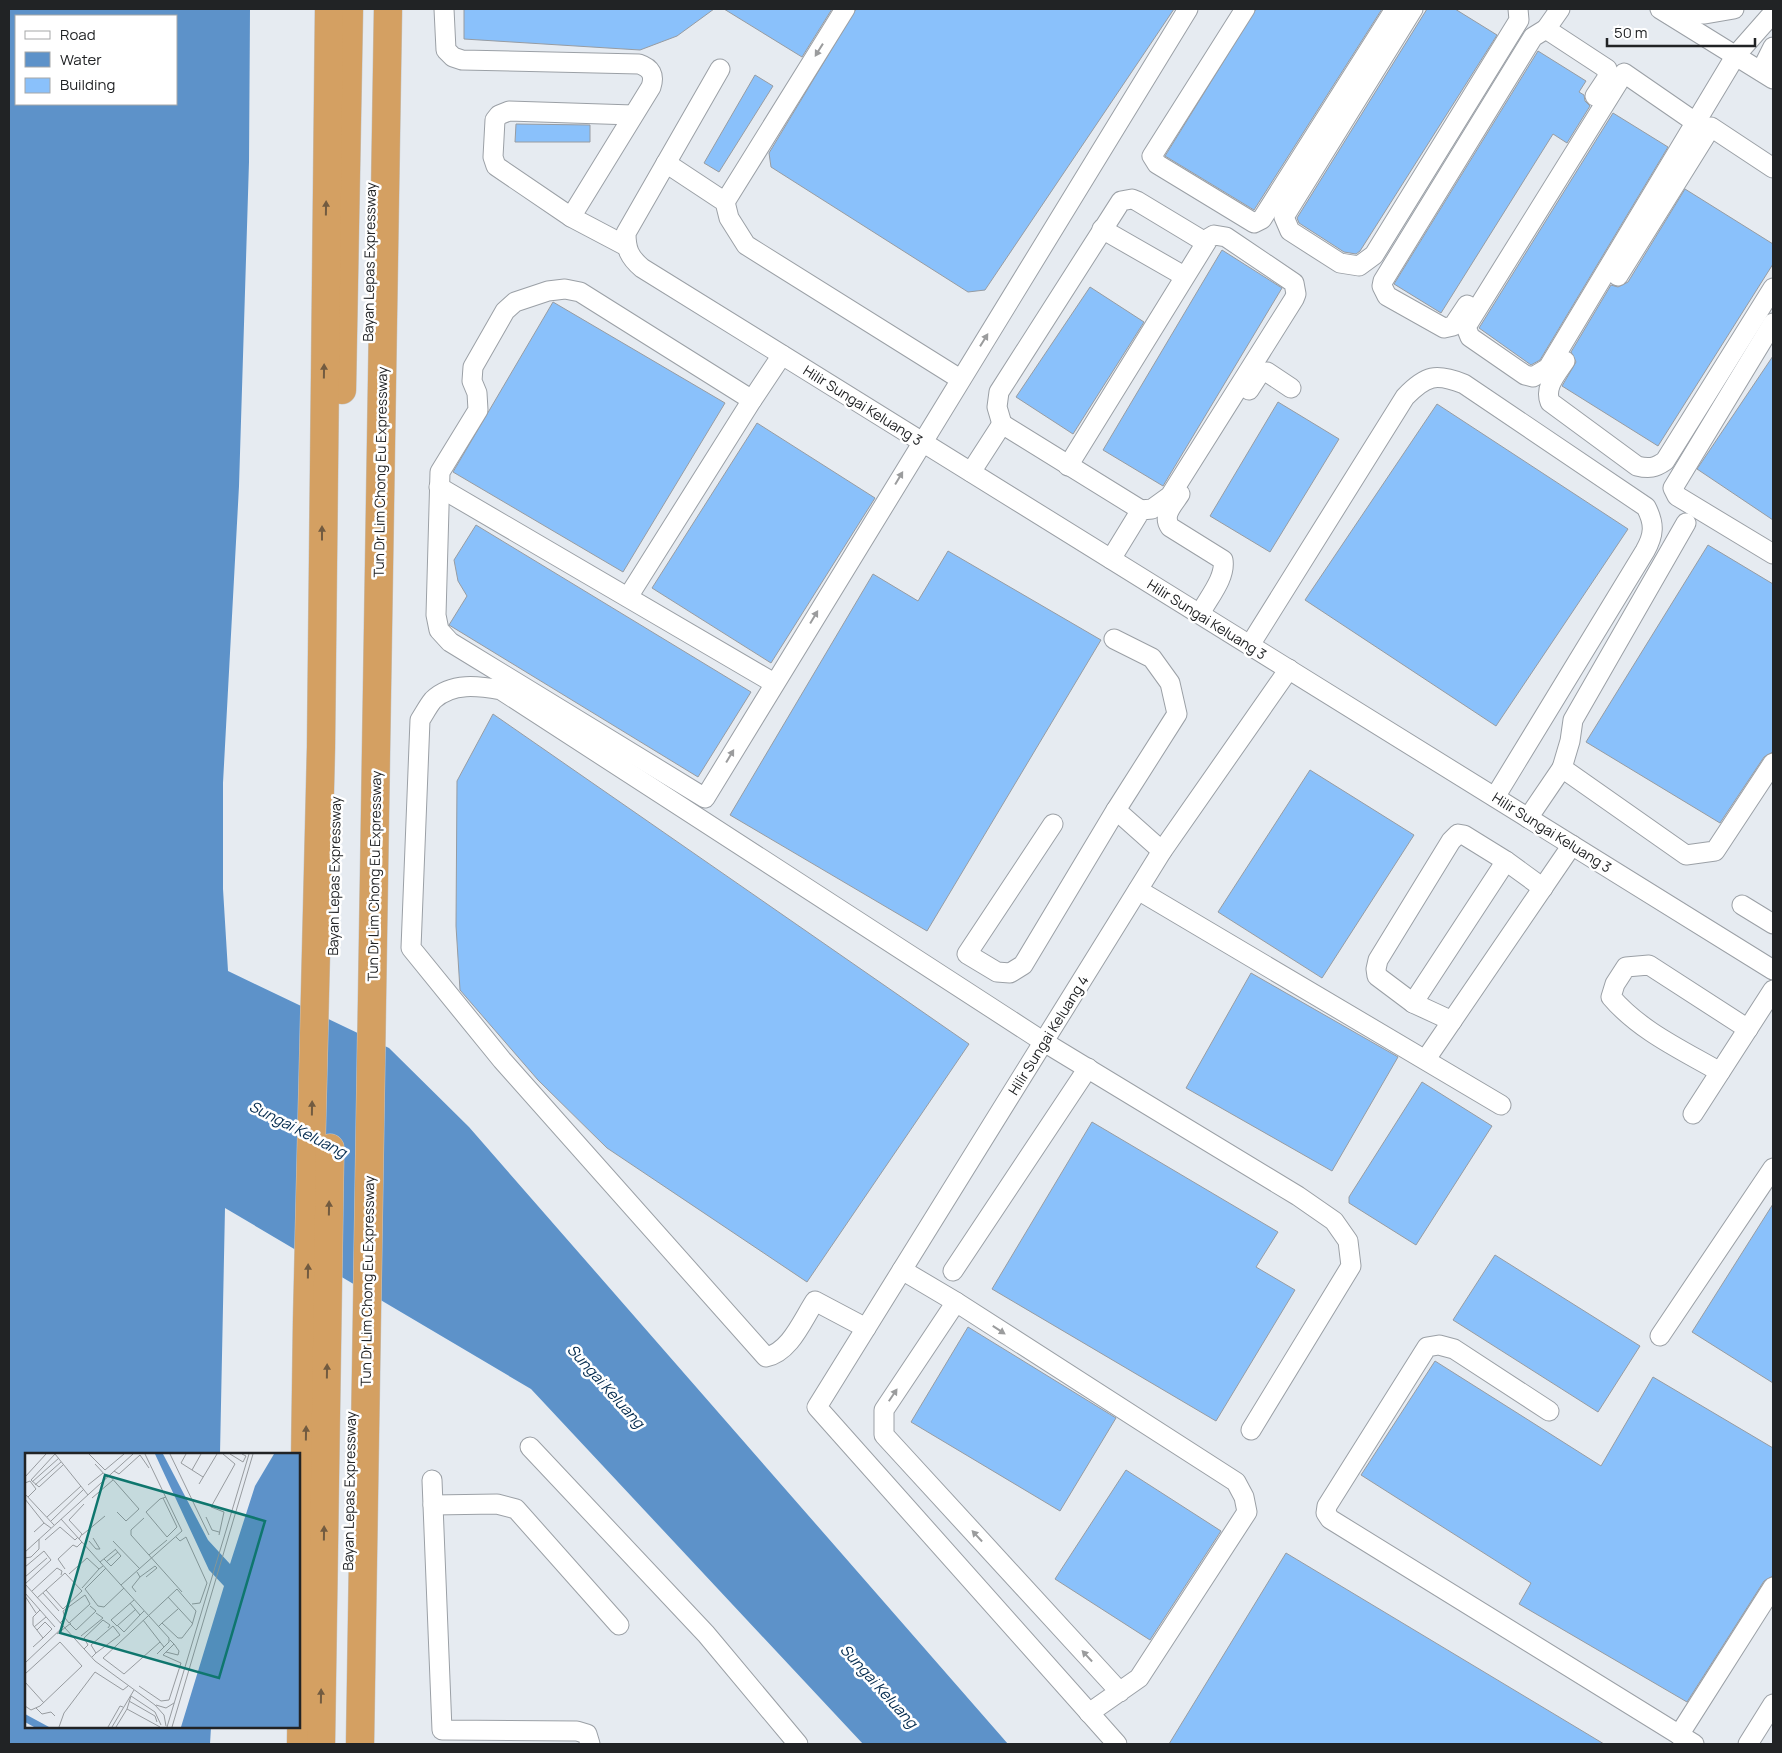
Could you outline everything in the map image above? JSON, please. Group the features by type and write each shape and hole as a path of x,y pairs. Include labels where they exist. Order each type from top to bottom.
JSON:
{"highway":[{"path":"302,1744 307,1320 318,844 329,9"},
{"name":"Bayan Lepas Expressway","path":"321,1744 349,9"},
{"name":"Bayan Lepas Expressway","path":"346,1744 360,744 374,9"},
{"name":"Tun Dr Lim Chong Eu Expressway","path":"360,1744 388,9"}],"street":[{"path":"444,9 446,50 462,60 639,64 647,67 652,72 654,80 651,87 632,115 571,217"},
{"path":"725,202 845,9"},
{"path":"752,400 580,292 565,288 548,291 515,302 504,311 476,360 472,374 477,393 478,410 440,472 436,615 439,630 450,642 705,798 921,442 1188,9"},
{"path":"1245,9 1152,156 1157,164 1254,223 1262,219 1395,9"},
{"path":"1413,9 1284,217 1290,231 1340,263 1359,266 1374,255 1519,20 1518,9"},
{"path":"1546,28 1604,66 1607,69 1607,78 1456,322 1449,328 1444,328 1387,296 1382,286 1383,281 1533,37 1546,28 1560,9"},
{"path":"1664,11 1705,14 1734,9"},
{"path":"1664,11 1767,75 1773,47"},
{"path":"1695,122 1624,73 1466,327 1470,337 1525,375 1534,376 1548,368 1736,55 1773,13"},
{"path":"632,115 510,111 499,115 495,120 493,157 496,166 571,217 626,246 626,233 720,69"},
{"path":"1773,167 1711,128 1550,386 1547,396 1550,402 1637,466 1647,469 1657,466 1664,461 1773,288"},
{"path":"666,163 725,202 729,218 746,245 960,379"},
{"path":"1068,466 1205,242 1214,235 1226,238 1290,279 1294,283 1296,294 1170,496 1152,509 1141,510 1068,466 1002,424 997,407 998,392 1121,201 1132,199 1205,242"},
{"path":"1102,229 1184,276"},
{"name":"Hilir Sungai Keluang 3","path":"626,246 632,259 642,268 1773,970"},
{"path":"1773,323 1673,488 1677,496 1773,554"},
{"path":"628,597 782,355"},
{"path":"1200,614 1222,575 1224,568 1223,560 1170,527 1166,522 1167,515 1260,373 1267,372 1291,388"},
{"path":"1250,645 1406,397 1426,379 1436,376 1447,377 1464,384 1646,507 1654,525 1653,538 1495,797"},
{"path":"971,472 1002,424"},
{"path":"439,487 774,683"},
{"path":"1111,559 1141,510"},
{"path":"1528,818 1562,768 1570,742 1573,720 1686,524"},
{"path":"1053,824 967,954 997,972 1010,973 1023,966 1116,810 1177,714 1170,683 1152,658 1114,639"},
{"name":"Hilir Sungai Keluang 4","path":"1090,1712 817,1407 1162,851 1289,669"},
{"path":"866,1328 815,1301 786,1347 777,1355 766,1357 502,1060 411,948 420,720 434,700 449,691 474,685 502,690 1044,1042 1298,1196 1334,1221 1348,1241 1351,1266 1348,1274 1251,1430"},
{"path":"1562,768 1686,855 1715,851 1773,763"},
{"path":"1116,810 1162,851"},
{"path":"1452,1021 1414,1003 1377,976 1376,969 1378,960 1451,841 1458,834 1464,835 1506,861 1543,888"},
{"path":"1426,1059 1572,845"},
{"path":"1414,1003 1506,861"},
{"path":"1138,890 1501,1105"},
{"path":"1742,905 1773,924"},
{"path":"1720,1072 1652,1032 1623,1011 1611,997 1614,984 1626,967 1649,965 1748,1029"},
{"path":"1693,1114 1773,990"},
{"path":"953,1272 1088,1068"},
{"path":"1660,1336 1773,1168"},
{"path":"902,1270 956,1302 1236,1482 1244,1497 1247,1512 1139,1678 1090,1712 1117,1744"},
{"path":"956,1302 884,1410 884,1435 1120,1692"},
{"path":"1549,1411 1454,1349 1439,1345 1427,1347 1327,1506 1326,1513 1330,1519 1687,1740 1773,1587"},
{"path":"530,1447 706,1634 798,1744"},
{"path":"432,1480 442,1730 577,1731 587,1734 590,1744"},
{"path":"433,1505 497,1504 516,1509 619,1625"},
{"path":"1755,1742 1773,1704"}],"water":[{"name":"Sungai Keluang","path":"9,9 250,9 249,162 239,486 223,783 223,889 228,971 389,1048 469,1127 1008,1744 863,1744 531,1389 225,1208 220,1453 25,1453 25,1728 211,1728 210,1744 9,1744"}],"building":[{"path":"464,9 714,9 677,36 640,50 464,39"},
{"path":"724,9 832,9 802,57"},
{"path":"856,9 1174,9 985,290 968,292 771,167 769,153"},
{"path":"1256,9 1382,9 1254,210 1165,156"},
{"path":"1427,9 1455,9 1497,35 1360,251 1356,254 1344,252 1299,223 1297,218"},
{"path":"1538,51 1586,81 1579,92 1584,95 1585,101 1590,106 1567,143 1553,134 1441,313 1394,284"},
{"path":"755,75 773,86 719,172 704,163"},
{"path":"1613,113 1668,147 1540,360 1531,365 1479,328"},
{"path":"516,124 590,125 590,142 515,142"},
{"path":"1685,189 1773,244 1773,264 1658,446 1562,386 1576,362 1571,352 1611,285 1618,287 1628,282"},
{"path":"1222,250 1282,288 1163,486 1103,450"},
{"path":"1090,287 1144,322 1073,434 1016,397"},
{"path":"553,302 725,403 623,572 453,472"},
{"path":"1773,356 1773,520 1697,469"},
{"path":"1278,402 1339,439 1270,552 1210,516"},
{"path":"1437,404 1628,529 1496,726 1305,600"},
{"path":"757,423 875,498 771,663 652,588"},
{"path":"476,525 751,692 698,777 449,625 467,596 458,581 454,560"},
{"path":"1708,545 1773,584 1773,752 1764,757 1720,823 1586,742"},
{"path":"948,551 1101,640 927,931 730,815 873,574 918,601"},
{"path":"493,714 969,1044 807,1282 607,1148 538,1080 460,990 456,926 457,781"},
{"path":"1310,770 1414,835 1322,978 1218,912"},
{"path":"1251,973 1398,1057 1332,1171 1186,1088"},
{"path":"1422,1082 1492,1126 1416,1245 1349,1203 1349,1197"},
{"path":"1092,1122 1278,1232 1256,1267 1295,1290 1216,1421 992,1289"},
{"path":"1773,1204 1773,1383 1692,1332"},
{"path":"1495,1255 1640,1346 1598,1412 1453,1320"},
{"path":"968,1327 1116,1418 1060,1511 911,1422"},
{"path":"1435,1361 1601,1466 1653,1377 1773,1448 1773,1576 1764,1581 1687,1702 1519,1604 1531,1583 1361,1475"},
{"path":"1126,1470 1221,1531 1150,1640 1055,1579"},
{"path":"1286,1553 1604,1744 1169,1744"}]}
